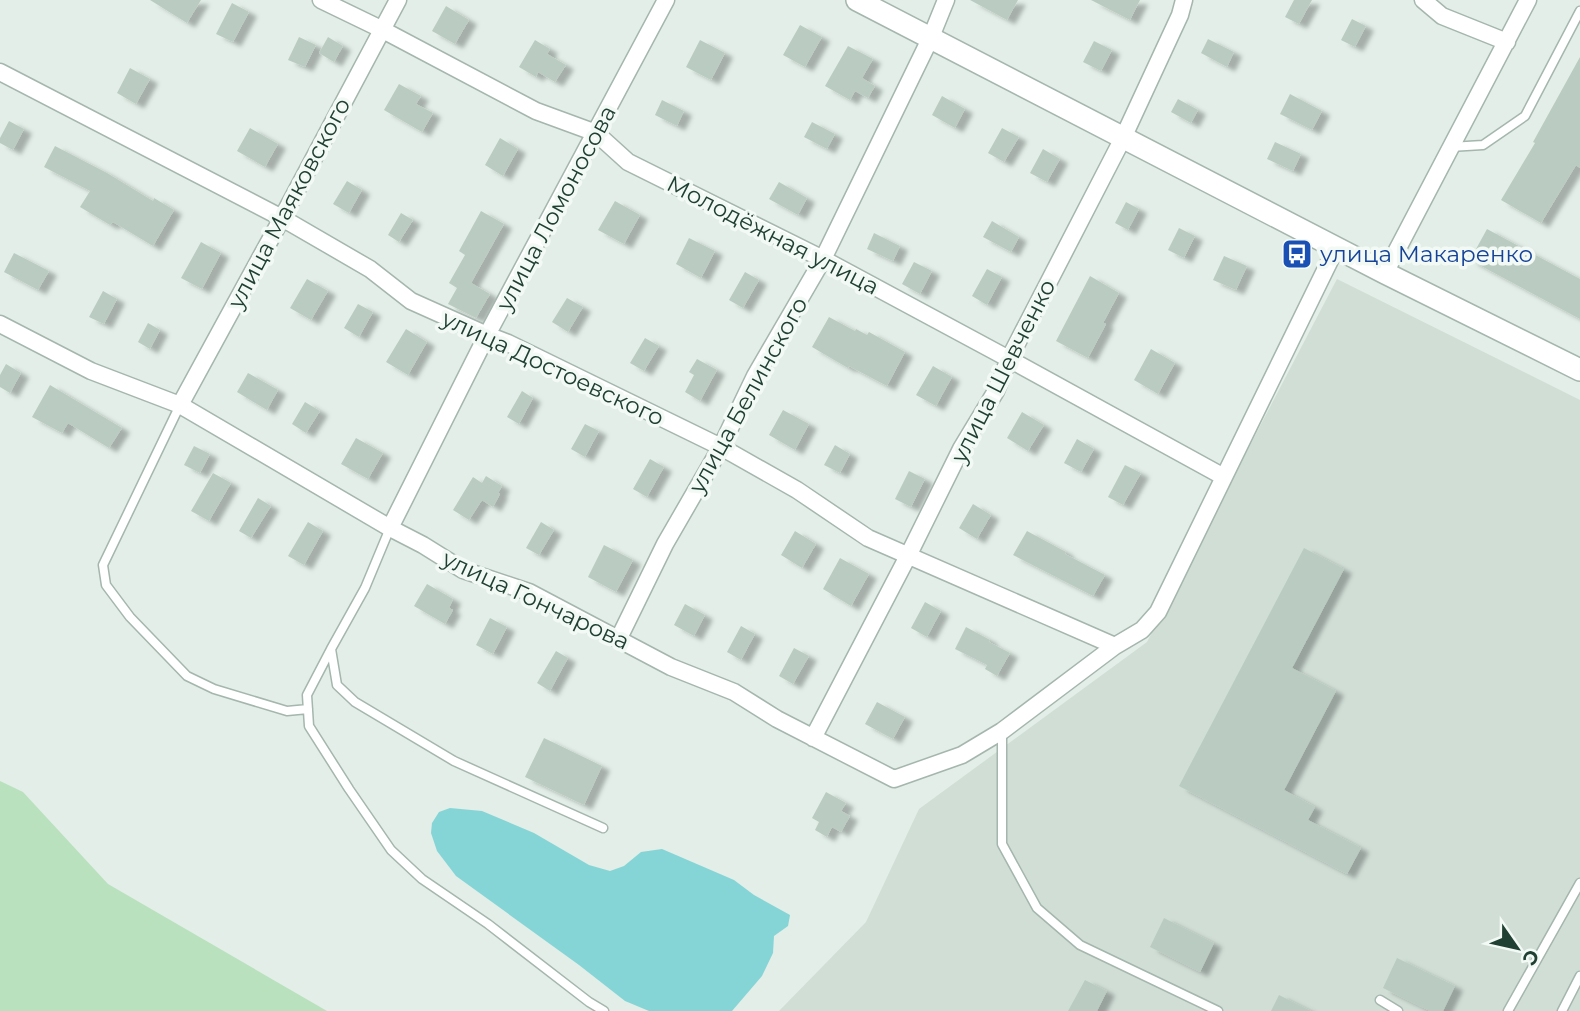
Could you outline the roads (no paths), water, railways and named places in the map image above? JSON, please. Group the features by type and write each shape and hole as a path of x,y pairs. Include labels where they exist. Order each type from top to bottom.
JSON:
{"street":[{"name":"Молодёжная улица","path":"321,0 536,111 596,133 628,162 823,259 1224,477"},
{"name":"улица Маяковского","path":"180,405 398,0"},
{"name":"улица Ломоносова","path":"390,528 487,335 666,0"},
{"path":"857,0 1336,248 1580,370"},
{"name":"улица Белинского","path":"619,638 665,544 721,447 755,376 823,259 946,0"},
{"name":"улица Шевченко","path":"813,738 961,449 996,391 1009,359 1123,138 1180,15 1184,0"},
{"path":"1423,0 1442,16 1507,42"},
{"path":"1385,273 1528,0"},
{"name":"улица Достоевского","path":"0,72 282,218 370,269 411,301 508,343 721,447 797,490 868,538 1115,646"},
{"path":"1002,731 1115,646 1142,629 1158,612 1336,248"},
{"name":"улица Гончарова","path":"0,324 91,371 180,405 463,570 529,592 671,667 734,692 776,719 894,779 962,755 1002,731"}],"lane":[{"path":"1450,147 1483,145 1525,116 1580,11"},
{"path":"180,405 103,565 106,585 130,617 187,676 214,689 287,711 308,709"},
{"path":"390,528 365,587 307,695 309,726 391,850 422,879 488,924 604,1011"},
{"path":"331,649 337,685 355,702 454,761 603,828"},
{"path":"1002,731 1002,844 1037,908 1080,945 1218,1011"},
{"path":"1508,1011 1580,884"},
{"path":"1562,1011 1580,976"},
{"path":"1380,1000 1398,1011"}],"water":[{"path":"450,808 482,811 534,833 589,865 610,871 624,866 641,852 662,849 734,880 754,895 790,915 788,926 774,936 773,953 762,976 732,1011 649,1011 625,1001 456,876 437,851 431,833 432,823 439,812"}],"place":[{"name":"улица Макаренко","path":"1297,254"}]}
